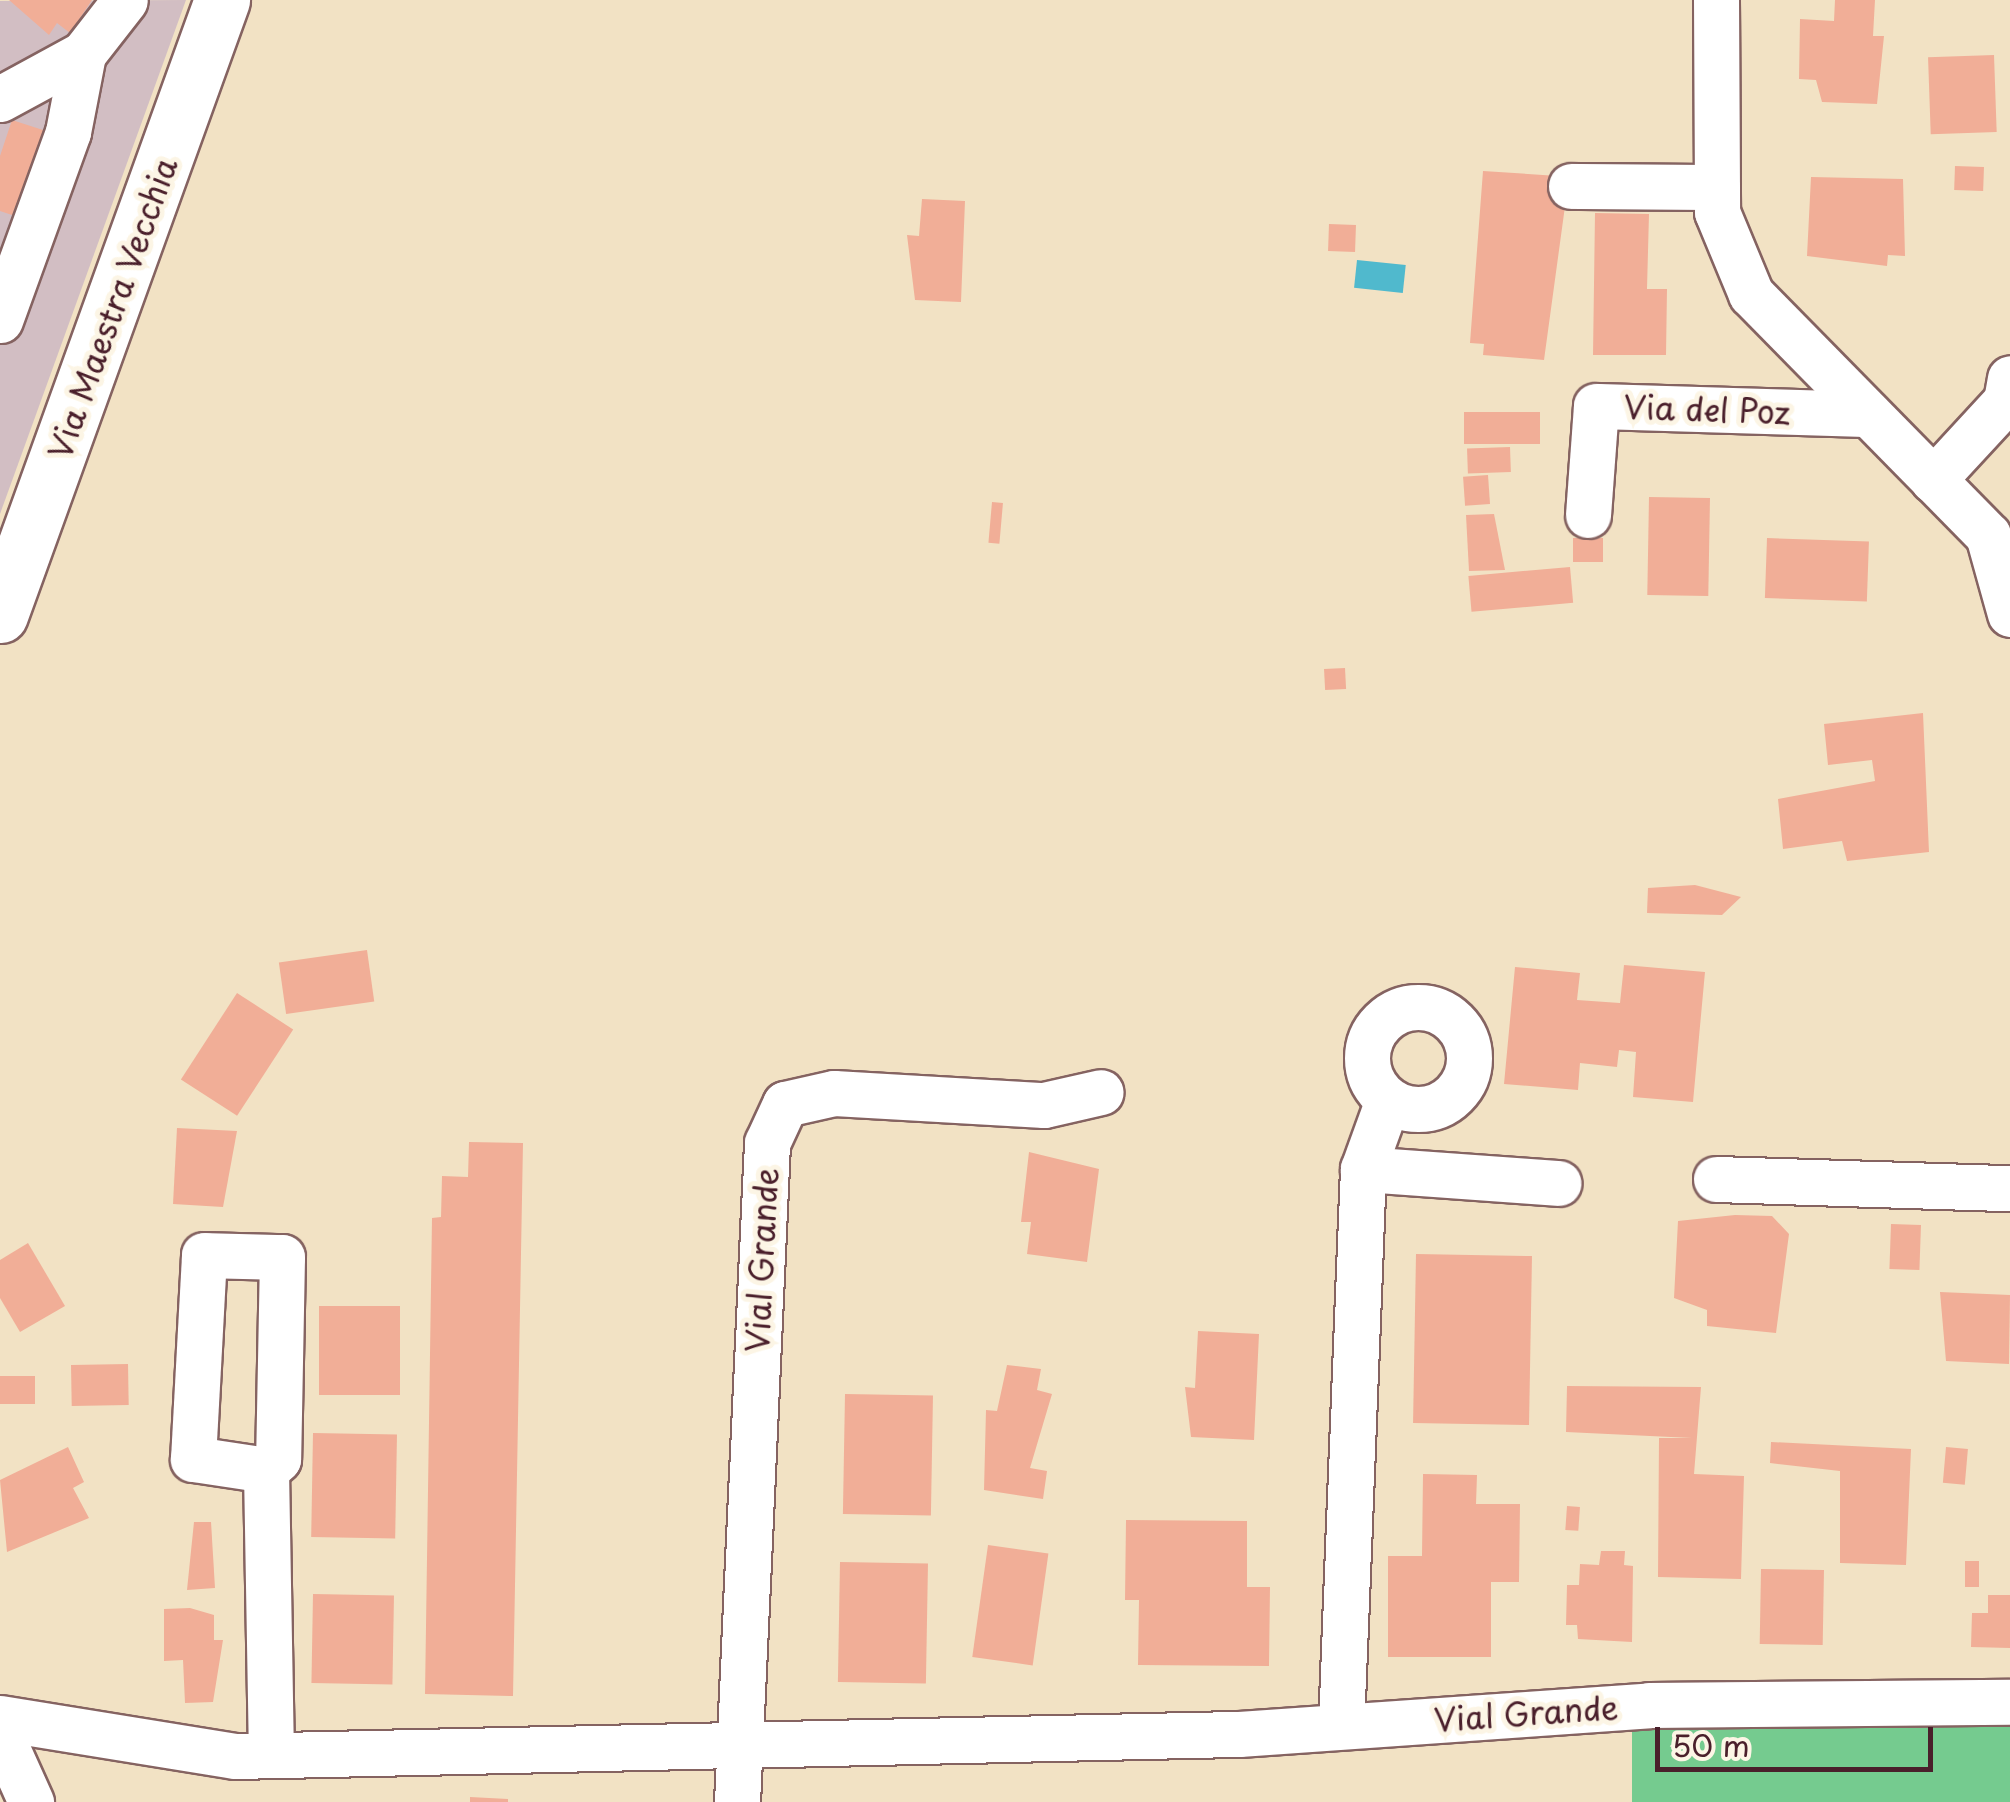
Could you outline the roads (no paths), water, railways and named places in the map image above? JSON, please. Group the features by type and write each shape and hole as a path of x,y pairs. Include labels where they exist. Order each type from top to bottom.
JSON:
{"main road":[{"name":"Via Maestra Vecchia","path":"0,615 222,0"}],"street":[{"path":"0,99 83,54 125,0"},
{"name":"Via del Poz","path":"1716,0 1717,212 1752,294 1988,535 2010,614"},
{"path":"0,320 68,132 83,54"},
{"path":"1571,186 1717,188"},
{"path":"1934,480 2009,393"},
{"name":"Via del Poz","path":"1588,516 1596,406 1868,414"},
{"name":"Vial Grande","path":"736,1740 767,1143 784,1104 834,1094 1044,1105 1101,1092"},
{"path":"1342,1726 1363,1169 1388,1100"},
{"path":"1363,1169 1558,1183"},
{"path":"1716,1179 2010,1188"},
{"path":"266,1470 193,1458 204,1255 282,1257 278,1459 266,1470 271,1751"},
{"name":"Vial Grande","path":"0,1718 235,1756 271,1751 1342,1726 1649,1705 2010,1702"},
{"path":"0,1733 31,1802"},
{"path":"736,1740 736,1802"}],"water":[{"path":"1357,260 1406,265 1403,293 1354,288"}]}
